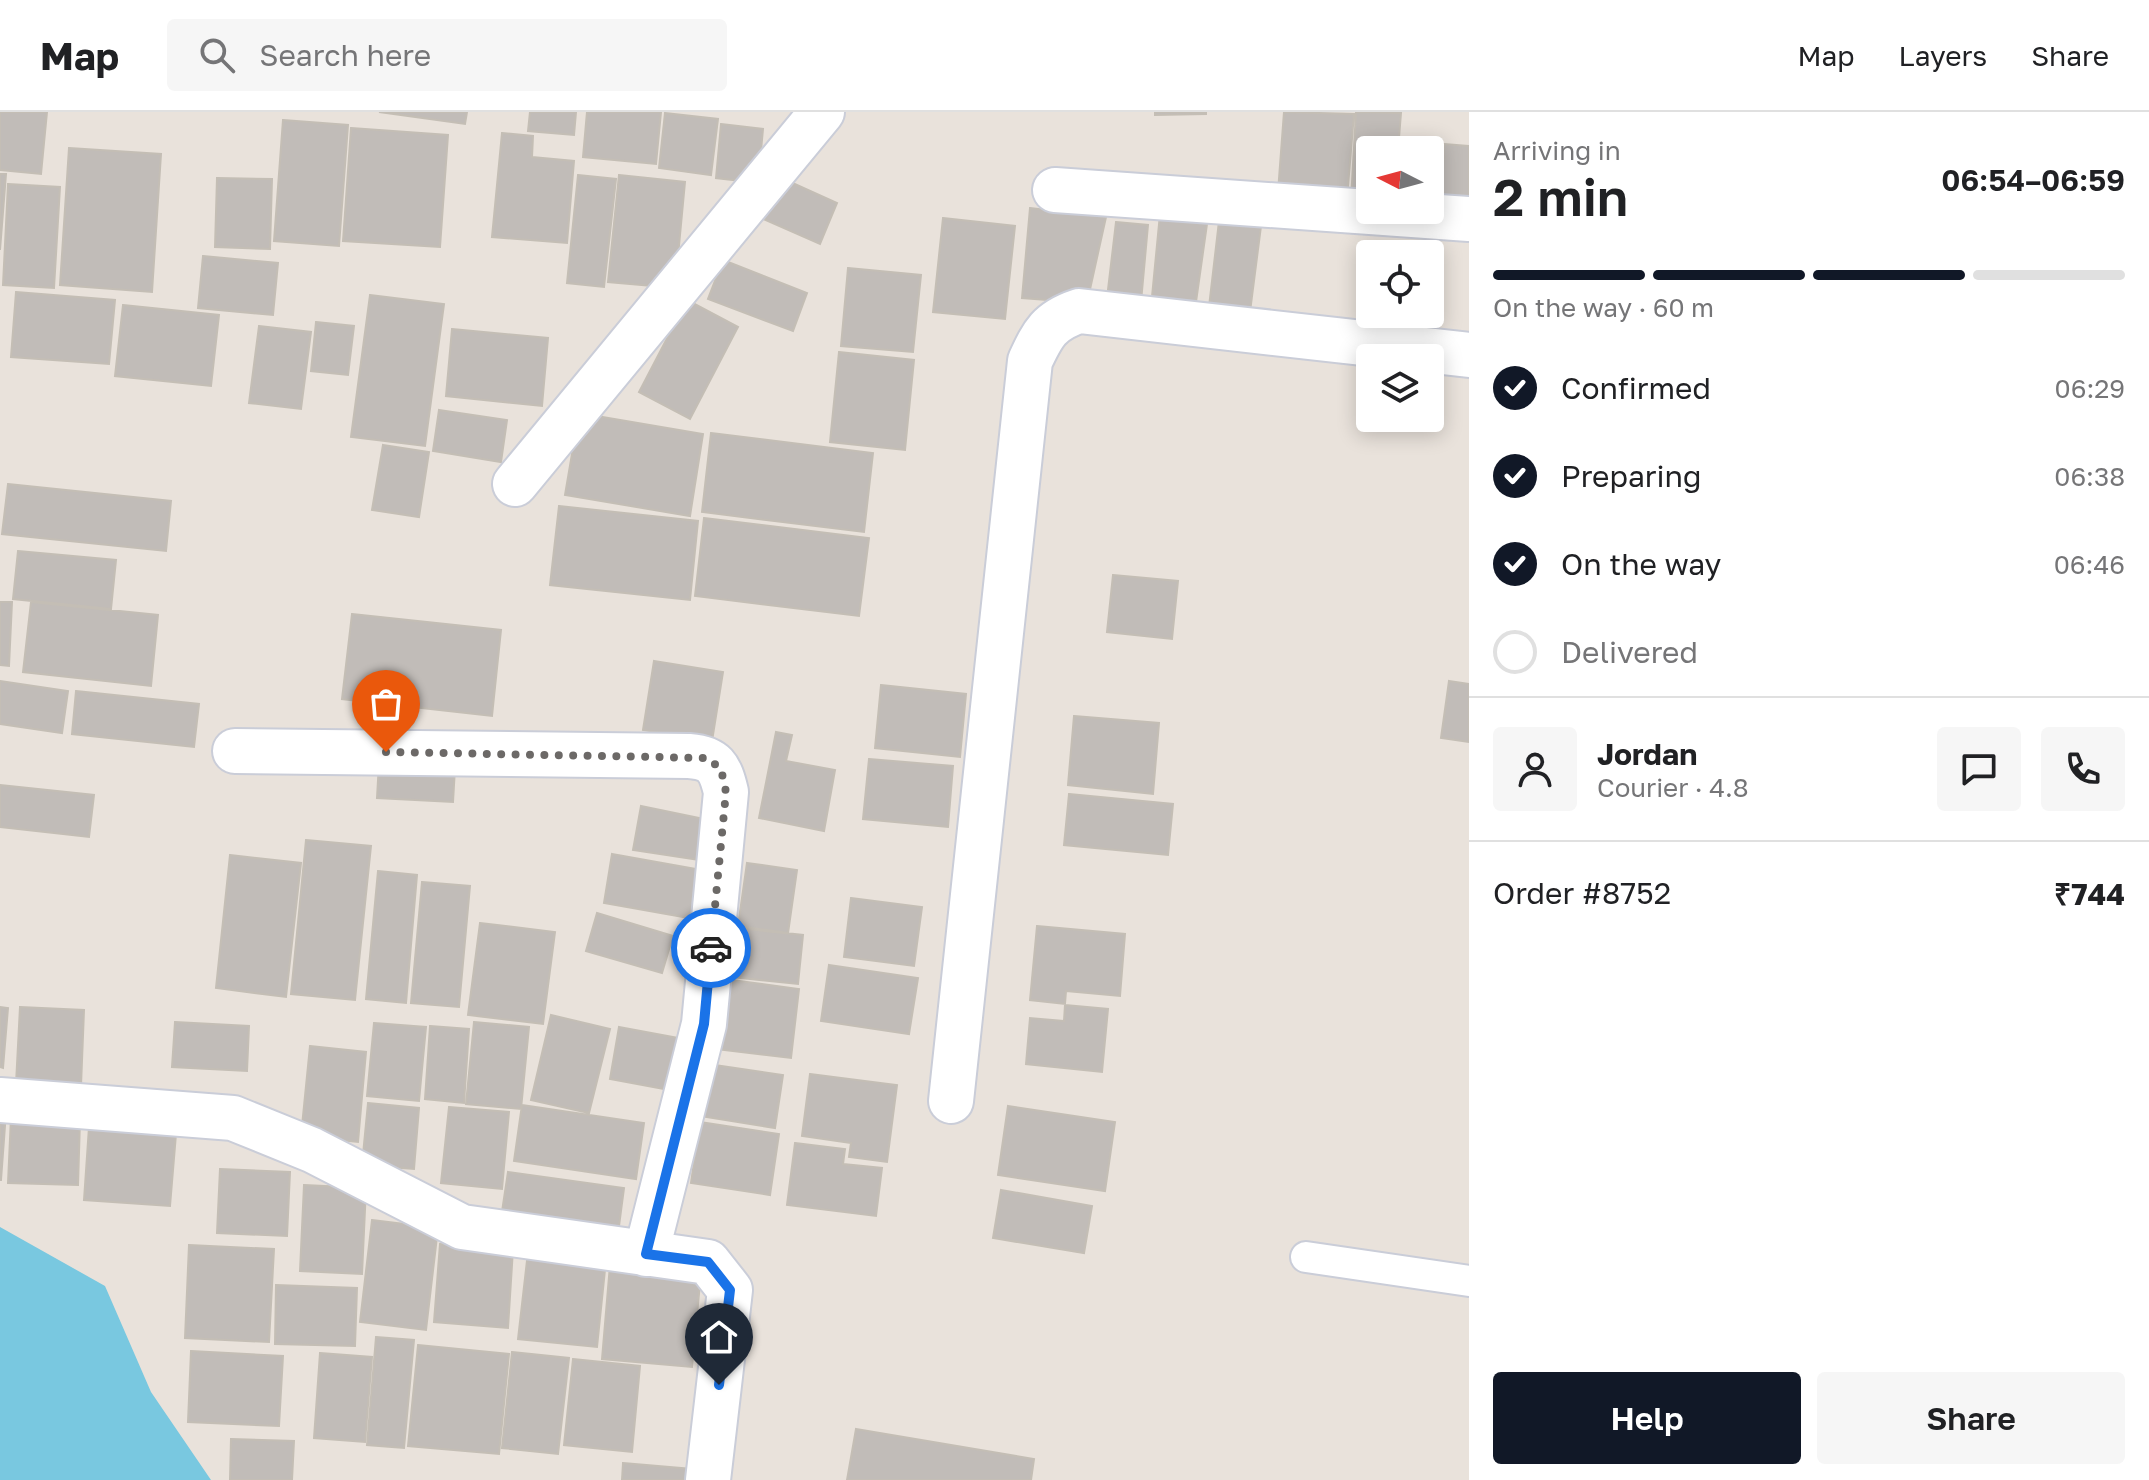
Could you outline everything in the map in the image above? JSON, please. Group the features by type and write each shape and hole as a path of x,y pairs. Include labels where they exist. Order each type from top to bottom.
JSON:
{"street":[{"path":"515,484 822,112"},
{"path":"1055,190 1469,219"},
{"path":"951,1101 1030,361 1039,341 1056,319 1079,311 1469,355"},
{"path":"235,751 689,756 707,758 721,769 726,792 704,1024 646,1254"},
{"path":"0,1100 233,1118 312,1150 462,1227 708,1262 730,1290 708,1480"}],"lane":[{"path":"1306,1257 1469,1281"}],"water":[{"path":"0,1227 105,1286 151,1392 211,1480 0,1480"}],"building":[{"path":"0,112 47,112 41,174 0,170"},
{"path":"379,112 467,112 465,124"},
{"path":"530,112 576,112 574,135 528,131"},
{"path":"587,112 661,112 656,164 583,157"},
{"path":"1155,112 1206,112 1206,114 1155,115"},
{"path":"1284,112 1354,114 1347,198 1278,192"},
{"path":"1356,112 1401,113 1399,136 1356,136 1356,200 1351,200"},
{"path":"665,113 718,119 711,175 659,168"},
{"path":"283,120 348,125 339,246 274,241"},
{"path":"721,124 763,129 758,183 716,178"},
{"path":"351,128 448,135 440,247 343,241"},
{"path":"502,133 533,136 532,157 574,161 567,243 492,237"},
{"path":"1444,144 1469,146 1469,205 1444,203"},
{"path":"69,148 161,154 152,292 60,285"},
{"path":"0,174 6,174 0,250"},
{"path":"578,175 616,179 604,287 567,283"},
{"path":"619,175 685,182 675,288 608,282"},
{"path":"777,176 837,203 820,244 759,217"},
{"path":"217,178 272,179 270,249 215,247"},
{"path":"8,184 60,187 54,288 3,285"},
{"path":"1030,208 1106,217 1087,303 1022,298"},
{"path":"1160,214 1208,217 1195,309 1151,307"},
{"path":"943,218 1015,226 1005,319 933,312"},
{"path":"1219,221 1261,226 1250,312 1209,307"},
{"path":"1116,222 1148,225 1141,302 1107,298"},
{"path":"203,256 278,263 273,315 198,308"},
{"path":"723,260 807,293 793,331 708,299"},
{"path":"848,268 921,275 913,352 841,346"},
{"path":"16,292 115,300 109,364 11,357"},
{"path":"370,295 444,304 425,446 351,437"},
{"path":"687,300 738,327 690,419 639,392"},
{"path":"123,305 219,315 211,386 115,376"},
{"path":"316,322 354,326 348,375 311,371"},
{"path":"259,326 311,332 301,409 249,403"},
{"path":"452,329 548,338 542,406 446,396"},
{"path":"839,352 914,360 905,450 830,442"},
{"path":"439,410 507,420 501,462 433,451"},
{"path":"579,413 703,434 690,516 565,495"},
{"path":"711,433 873,453 864,532 702,512"},
{"path":"383,445 429,452 419,517 372,510"},
{"path":"8,484 171,501 166,551 2,534"},
{"path":"559,506 698,521 690,600 550,585"},
{"path":"704,518 869,538 859,616 695,596"},
{"path":"18,551 116,560 111,609 13,599"},
{"path":"1113,575 1178,581 1172,639 1107,632"},
{"path":"0,602 12,602 9,666 0,665"},
{"path":"31,602 158,615 151,686 23,672"},
{"path":"352,614 501,630 492,716 342,699"},
{"path":"654,661 723,672 712,741 643,730"},
{"path":"0,681 68,691 62,733 0,724"},
{"path":"1449,681 1469,684 1469,742 1441,738"},
{"path":"881,685 966,694 960,757 875,748"},
{"path":"76,691 199,704 194,747 72,734"},
{"path":"1074,716 1159,723 1153,794 1068,785"},
{"path":"776,732 792,735 786,761 835,770 824,831 759,818"},
{"path":"869,759 953,766 948,827 863,819"},
{"path":"379,763 455,768 453,802 377,798"},
{"path":"0,785 94,795 89,837 0,827"},
{"path":"1069,794 1173,804 1168,855 1064,845"},
{"path":"641,806 714,821 713,862 633,850"},
{"path":"306,840 371,846 355,1000 291,994"},
{"path":"612,854 713,872 706,921 604,903"},
{"path":"230,855 301,863 286,997 216,988"},
{"path":"747,863 797,870 788,933 738,926"},
{"path":"378,871 417,875 406,1003 366,999"},
{"path":"422,882 470,886 459,1007 411,1003"},
{"path":"851,898 922,907 914,966 844,957"},
{"path":"597,913 673,936 662,973 586,951"},
{"path":"480,923 555,932 543,1024 468,1015"},
{"path":"1037,926 1125,934 1120,996 1066,991 1065,1004 1030,1000"},
{"path":"728,927 803,935 798,984 723,976"},
{"path":"829,965 918,978 909,1034 821,1021"},
{"path":"724,979 799,989 791,1058 715,1049"},
{"path":"1065,1005 1108,1009 1102,1072 1026,1064 1030,1018 1064,1021"},
{"path":"0,1007 8,1008 3,1068 0,1067"},
{"path":"20,1007 84,1010 81,1086 16,1084"},
{"path":"551,1015 610,1029 589,1113 531,1100"},
{"path":"175,1022 249,1026 247,1071 172,1067"},
{"path":"474,1022 529,1027 521,1109 466,1104"},
{"path":"374,1023 426,1027 419,1101 367,1096"},
{"path":"430,1026 469,1029 464,1103 425,1099"},
{"path":"619,1027 684,1039 675,1091 610,1079"},
{"path":"310,1046 366,1052 358,1142 301,1136"},
{"path":"708,1064 783,1075 775,1128 700,1116"},
{"path":"810,1074 897,1085 887,1162 849,1157 851,1143 802,1136"},
{"path":"368,1103 419,1108 414,1169 362,1165"},
{"path":"522,1105 644,1123 636,1179 514,1161"},
{"path":"1008,1106 1115,1122 1105,1191 998,1175"},
{"path":"449,1107 509,1112 502,1189 441,1183"},
{"path":"0,1112 6,1112 1,1180 0,1180"},
{"path":"11,1117 80,1120 78,1185 8,1183"},
{"path":"700,1122 779,1134 770,1195 691,1183"},
{"path":"89,1127 176,1134 170,1206 84,1200"},
{"path":"795,1143 845,1149 843,1164 882,1168 876,1216 787,1205"},
{"path":"220,1169 290,1172 287,1236 217,1233"},
{"path":"508,1172 624,1188 617,1241 500,1225"},
{"path":"304,1185 366,1188 362,1274 300,1271"},
{"path":"1001,1190 1092,1206 1084,1253 993,1238"},
{"path":"372,1220 438,1228 426,1330 360,1322"},
{"path":"440,1244 513,1249 508,1328 434,1322"},
{"path":"189,1245 274,1249 269,1342 185,1338"},
{"path":"528,1252 606,1260 597,1347 518,1339"},
{"path":"610,1265 701,1273 692,1367 602,1359"},
{"path":"276,1285 357,1288 355,1346 275,1344"},
{"path":"376,1337 414,1340 404,1448 367,1445"},
{"path":"418,1345 509,1354 499,1454 408,1446"},
{"path":"191,1351 283,1356 279,1426 188,1422"},
{"path":"512,1352 569,1358 558,1454 502,1448"},
{"path":"320,1353 372,1357 365,1442 314,1438"},
{"path":"573,1359 640,1366 632,1452 564,1445"},
{"path":"856,1429 1034,1459 1031,1480 847,1480"},
{"path":"231,1439 294,1441 292,1480 230,1480"},
{"path":"623,1463 692,1469 691,1480 622,1480"}],"way so far":[{"path":"386,752 707,758 721,769 726,792 711,948"}],"route":[{"path":"711,948 704,1024 646,1254 708,1262 730,1290 719,1385"}]}
